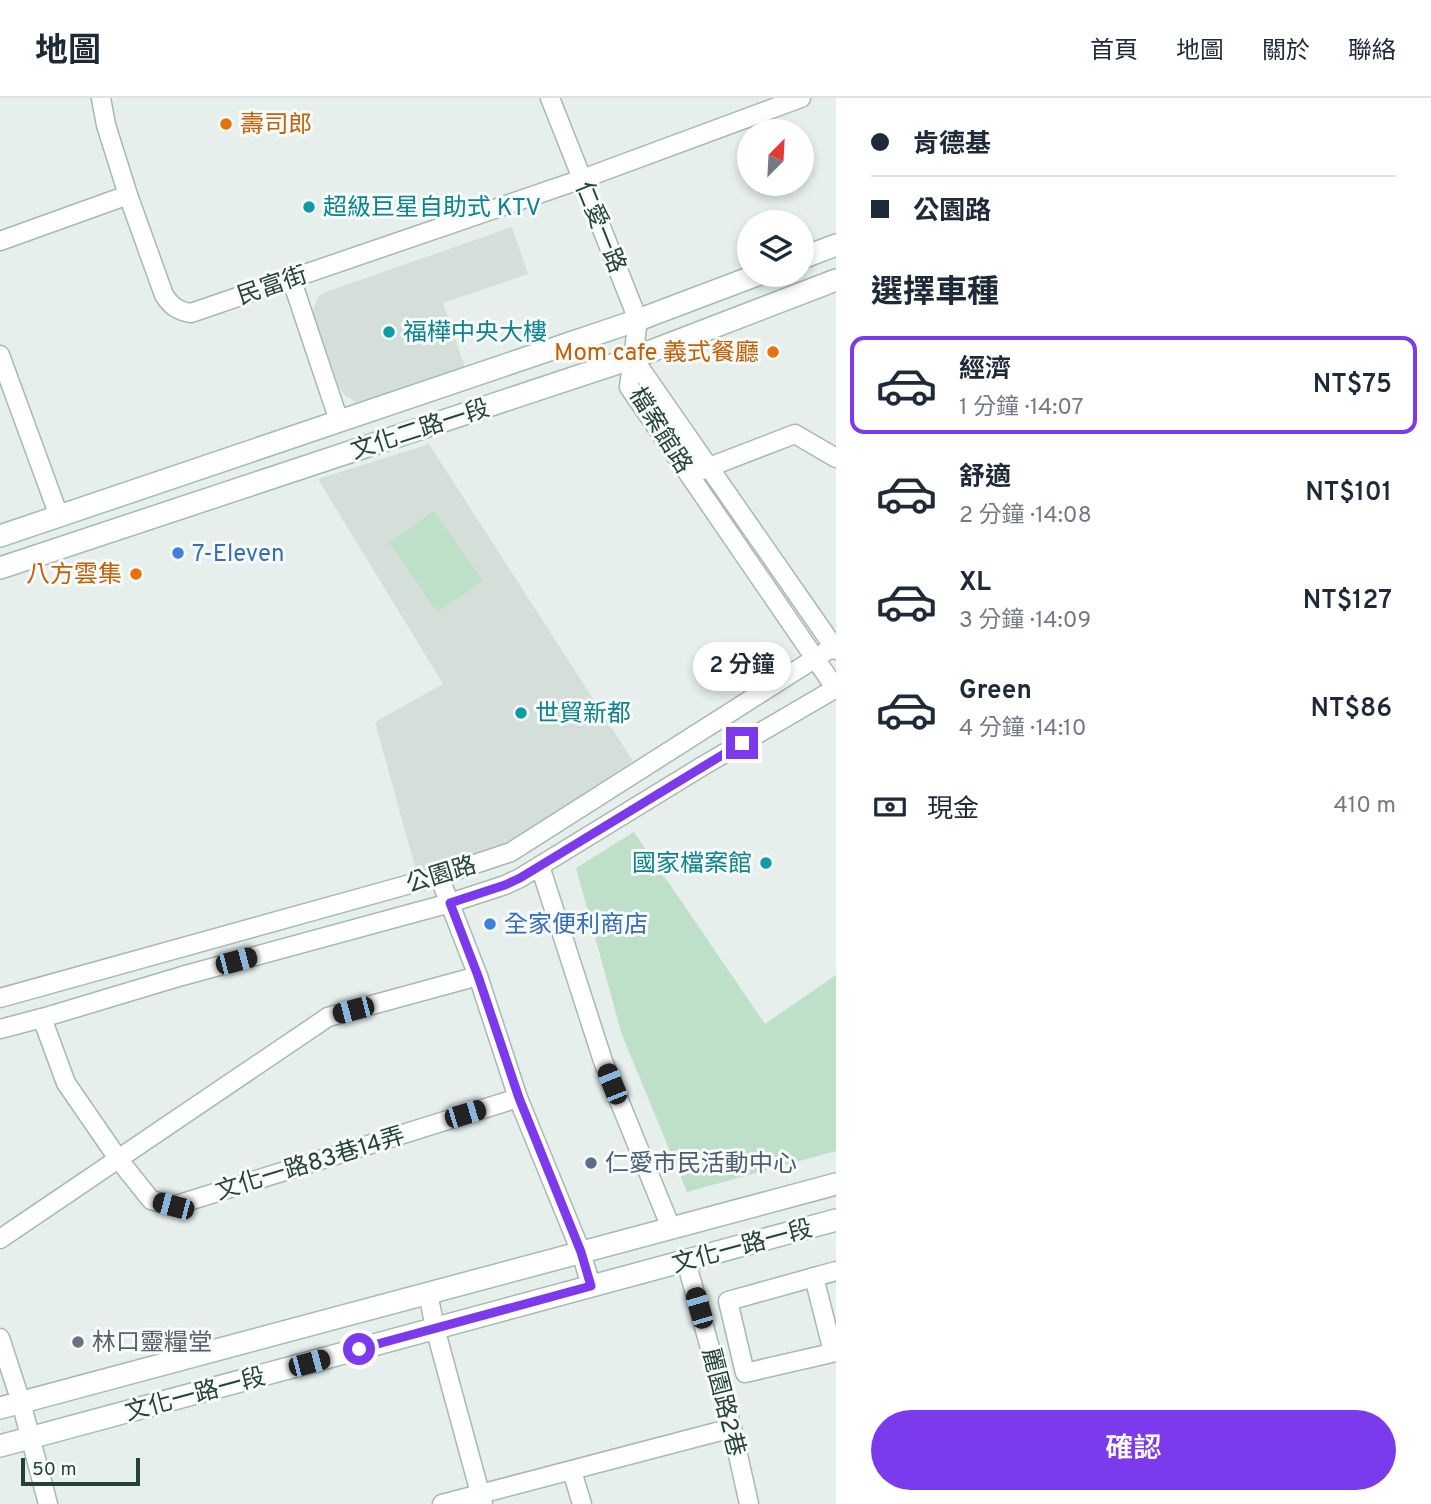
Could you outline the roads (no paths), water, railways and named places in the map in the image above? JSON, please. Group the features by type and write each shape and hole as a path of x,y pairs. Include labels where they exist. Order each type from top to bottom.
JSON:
{"main road":[{"path":"814,253 836,245"},
{"name":"文化二路一段","path":"0,568 633,358 836,280"},
{"name":"文化二路一段","path":"0,536 638,320 737,283"},
{"name":"文化一路一段","path":"0,1408 836,1184"},
{"name":"文化一路一段","path":"0,1446 836,1220"}],"street":[{"name":"民富街","path":"101,98 106,125 128,195 164,295 169,303 180,311 191,313 582,179 801,98"},
{"name":"仁愛一路","path":"550,98 638,320 633,358"},
{"path":"0,241 128,195"},
{"path":"291,278 339,421"},
{"path":"0,355 59,516"},
{"name":"檔案館路","path":"633,358 835,647"},
{"name":"檔案館路","path":"633,358 629,387 836,688"},
{"path":"690,475 795,434 836,458"},
{"name":"公園路","path":"0,998 439,876 511,852 835,647"},
{"name":"公園路","path":"0,1029 450,903 505,885 836,688"},
{"path":"511,852 520,878"},
{"path":"540,866 603,1060 671,1228"},
{"path":"439,876 478,976 519,1098 581,1252 591,1286"},
{"path":"162,953 172,979"},
{"path":"0,1238 328,1017 478,976"},
{"name":"文化一路83巷14弄","path":"42,1018 66,1083 118,1160 151,1200 173,1206 519,1098"},
{"name":"麗園路2巷","path":"686,1261 732,1428 749,1504"},
{"path":"814,1277 834,1352 745,1373 728,1301 814,1277 836,1272"},
{"path":"428,1293 435,1328 482,1499"},
{"path":"0,1338 21,1402 48,1504"},
{"path":"442,1504 482,1499 572,1471 732,1428"},
{"path":"572,1471 582,1504"}],"place":[{"name":"壽司郎","path":"226,124"},
{"name":"超級巨星自助式 KTV","path":"309,207"},
{"name":"福樺中央大樓","path":"389,332"},
{"name":"Mom cafe 義式餐廳","path":"773,352"},
{"name":"7-Eleven","path":"178,553"},
{"name":"八方雲集","path":"136,574"},
{"name":"世貿新都","path":"521,713"},
{"name":"國家檔案館","path":"766,863"},
{"name":"全家便利商店","path":"490,924"},
{"name":"仁愛市民活動中心","path":"591,1163"},
{"name":"林口靈糧堂","path":"78,1342"}]}
